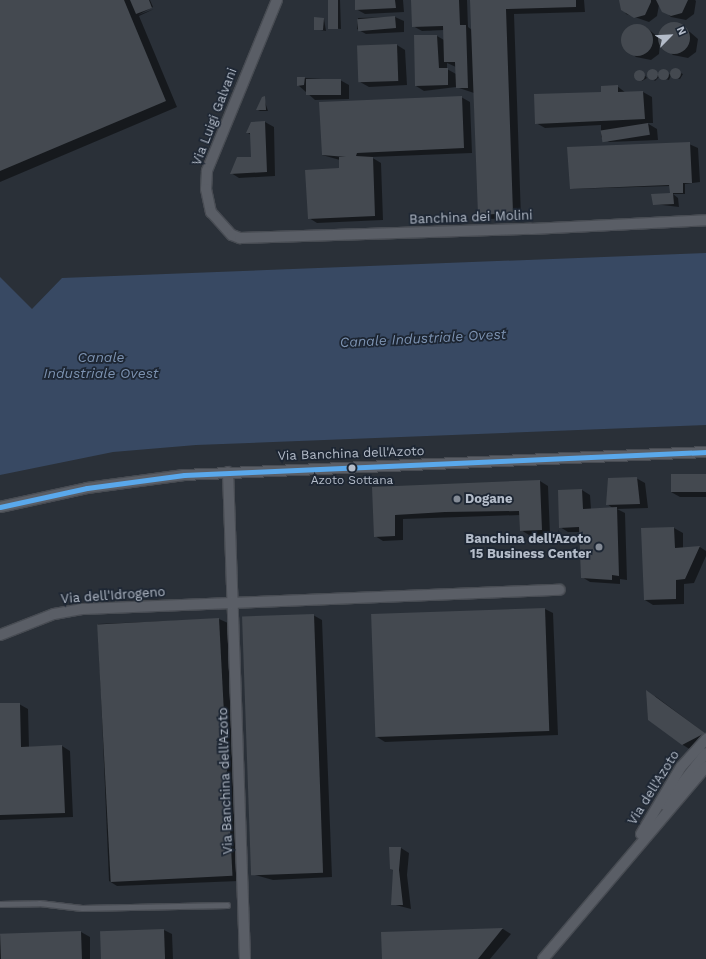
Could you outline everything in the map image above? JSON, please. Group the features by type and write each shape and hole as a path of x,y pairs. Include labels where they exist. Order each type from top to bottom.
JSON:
{"street":[{"name":"Via Luigi Galvani","path":"236,237 213,217 207,198 207,172 277,0"},
{"name":"Banchina dei Molini","path":"236,237 706,220"},
{"name":"Via Banchina dell'Azoto","path":"0,507 87,488 228,472 706,452"},
{"name":"Via Banchina dell'Azoto","path":"228,472 245,959"},
{"name":"Via dell'Idrogeno","path":"0,635 68,611 232,602 560,590"},
{"name":"Via dell'Azoto","path":"628,855 681,767 706,739"},
{"name":"Via dell'Azoto","path":"543,959 628,855 706,753"},
{"name":"Via dell'Azoto","path":"628,855 706,768"}],"lane":[{"path":"0,904 39,903 82,908 227,905"}],"water":[{"name":"Canale Industriale Ovest","path":"706,253 706,425 196,445 113,452 0,475 0,277 32,309 62,278"}],"building":[{"path":"0,0 124,0 166,101 0,171"},
{"path":"130,0 149,0 152,8 136,14"},
{"path":"328,0 338,0 338,29 328,29"},
{"path":"355,0 395,0 396,8 355,10"},
{"path":"411,0 459,0 460,25 466,25 468,88 456,88 455,62 444,62 443,26 412,27"},
{"path":"470,0 576,0 576,7 506,9 513,213 478,215"},
{"path":"619,0 651,0 651,2 645,15 634,18 621,10"},
{"path":"656,0 688,0 682,13 671,16 662,12"},
{"path":"395,16 396,28 358,31 357,19"},
{"path":"314,17 324,18 323,30 314,30"},
{"path":"671,22 677,22 687,29 690,38 689,44 683,51 677,54 671,54 661,47 658,41 658,35 665,25"},
{"path":"634,24 640,24 650,31 653,40 652,46 646,53 640,56 634,56 624,49 621,43 621,37 628,27"},
{"path":"414,35 437,35 439,68 448,68 448,85 415,86"},
{"path":"397,44 398,81 358,82 357,45"},
{"path":"675,67 679,69 681,73 679,77 675,79 671,77 669,73 671,69"},
{"path":"652,68 656,70 658,74 656,78 652,80 648,78 646,74 648,70"},
{"path":"663,68 667,70 669,74 667,78 663,80 659,78 657,74 659,70"},
{"path":"639,69 643,71 645,75 643,79 639,81 635,79 633,75 635,71"},
{"path":"297,77 305,77 304,85 297,86"},
{"path":"306,79 341,79 341,95 306,95"},
{"path":"618,85 618,92 643,91 645,119 535,124 534,94 601,92 601,86"},
{"path":"265,96 266,110 256,110 262,97"},
{"path":"462,96 464,148 357,153 356,156 373,157 375,216 308,219 305,170 339,168 339,157 346,157 322,155 319,102"},
{"path":"265,121 267,172 230,174 237,157 251,157 250,133 246,133 251,122"},
{"path":"648,123 650,135 602,142 601,131"},
{"path":"690,142 692,183 683,183 683,193 673,193 674,204 653,205 651,194 670,193 669,185 570,189 567,147"},
{"path":"671,474 706,474 706,492 671,492"},
{"path":"637,477 640,504 606,505 608,478"},
{"name":"Dogane","path":"540,480 542,530 520,531 519,511 445,512 395,515 395,536 374,537 372,487"},
{"name":"Banchina dell'Azoto 15 Business Center","path":"582,489 583,509 617,507 619,576 612,575 612,580 581,578 579,527 559,528 558,490"},
{"path":"674,527 675,548 700,546 685,579 676,580 676,599 644,600 641,528"},
{"path":"545,608 549,731 375,737 371,614"},
{"path":"314,614 323,873 251,875 242,617"},
{"path":"219,618 233,876 111,882 97,624"},
{"path":"646,690 705,733 682,745 648,720"},
{"path":"0,703 20,703 21,747 62,745 65,813 0,815"},
{"path":"389,847 401,847 399,870 403,905 391,905 393,870 390,869"},
{"path":"503,928 478,959 382,959 381,932"},
{"path":"164,929 165,959 101,959 100,931"},
{"path":"81,931 82,959 1,959 0,934"}],"transit line":[{"path":"0,507 87,488 184,475 706,452"}],"place":[{"name":"Azoto Sottana","path":"352,468"},
{"name":"Dogane","path":"457,499"},
{"name":"Banchina dell'Azoto 15 Business Center","path":"599,547"}]}
